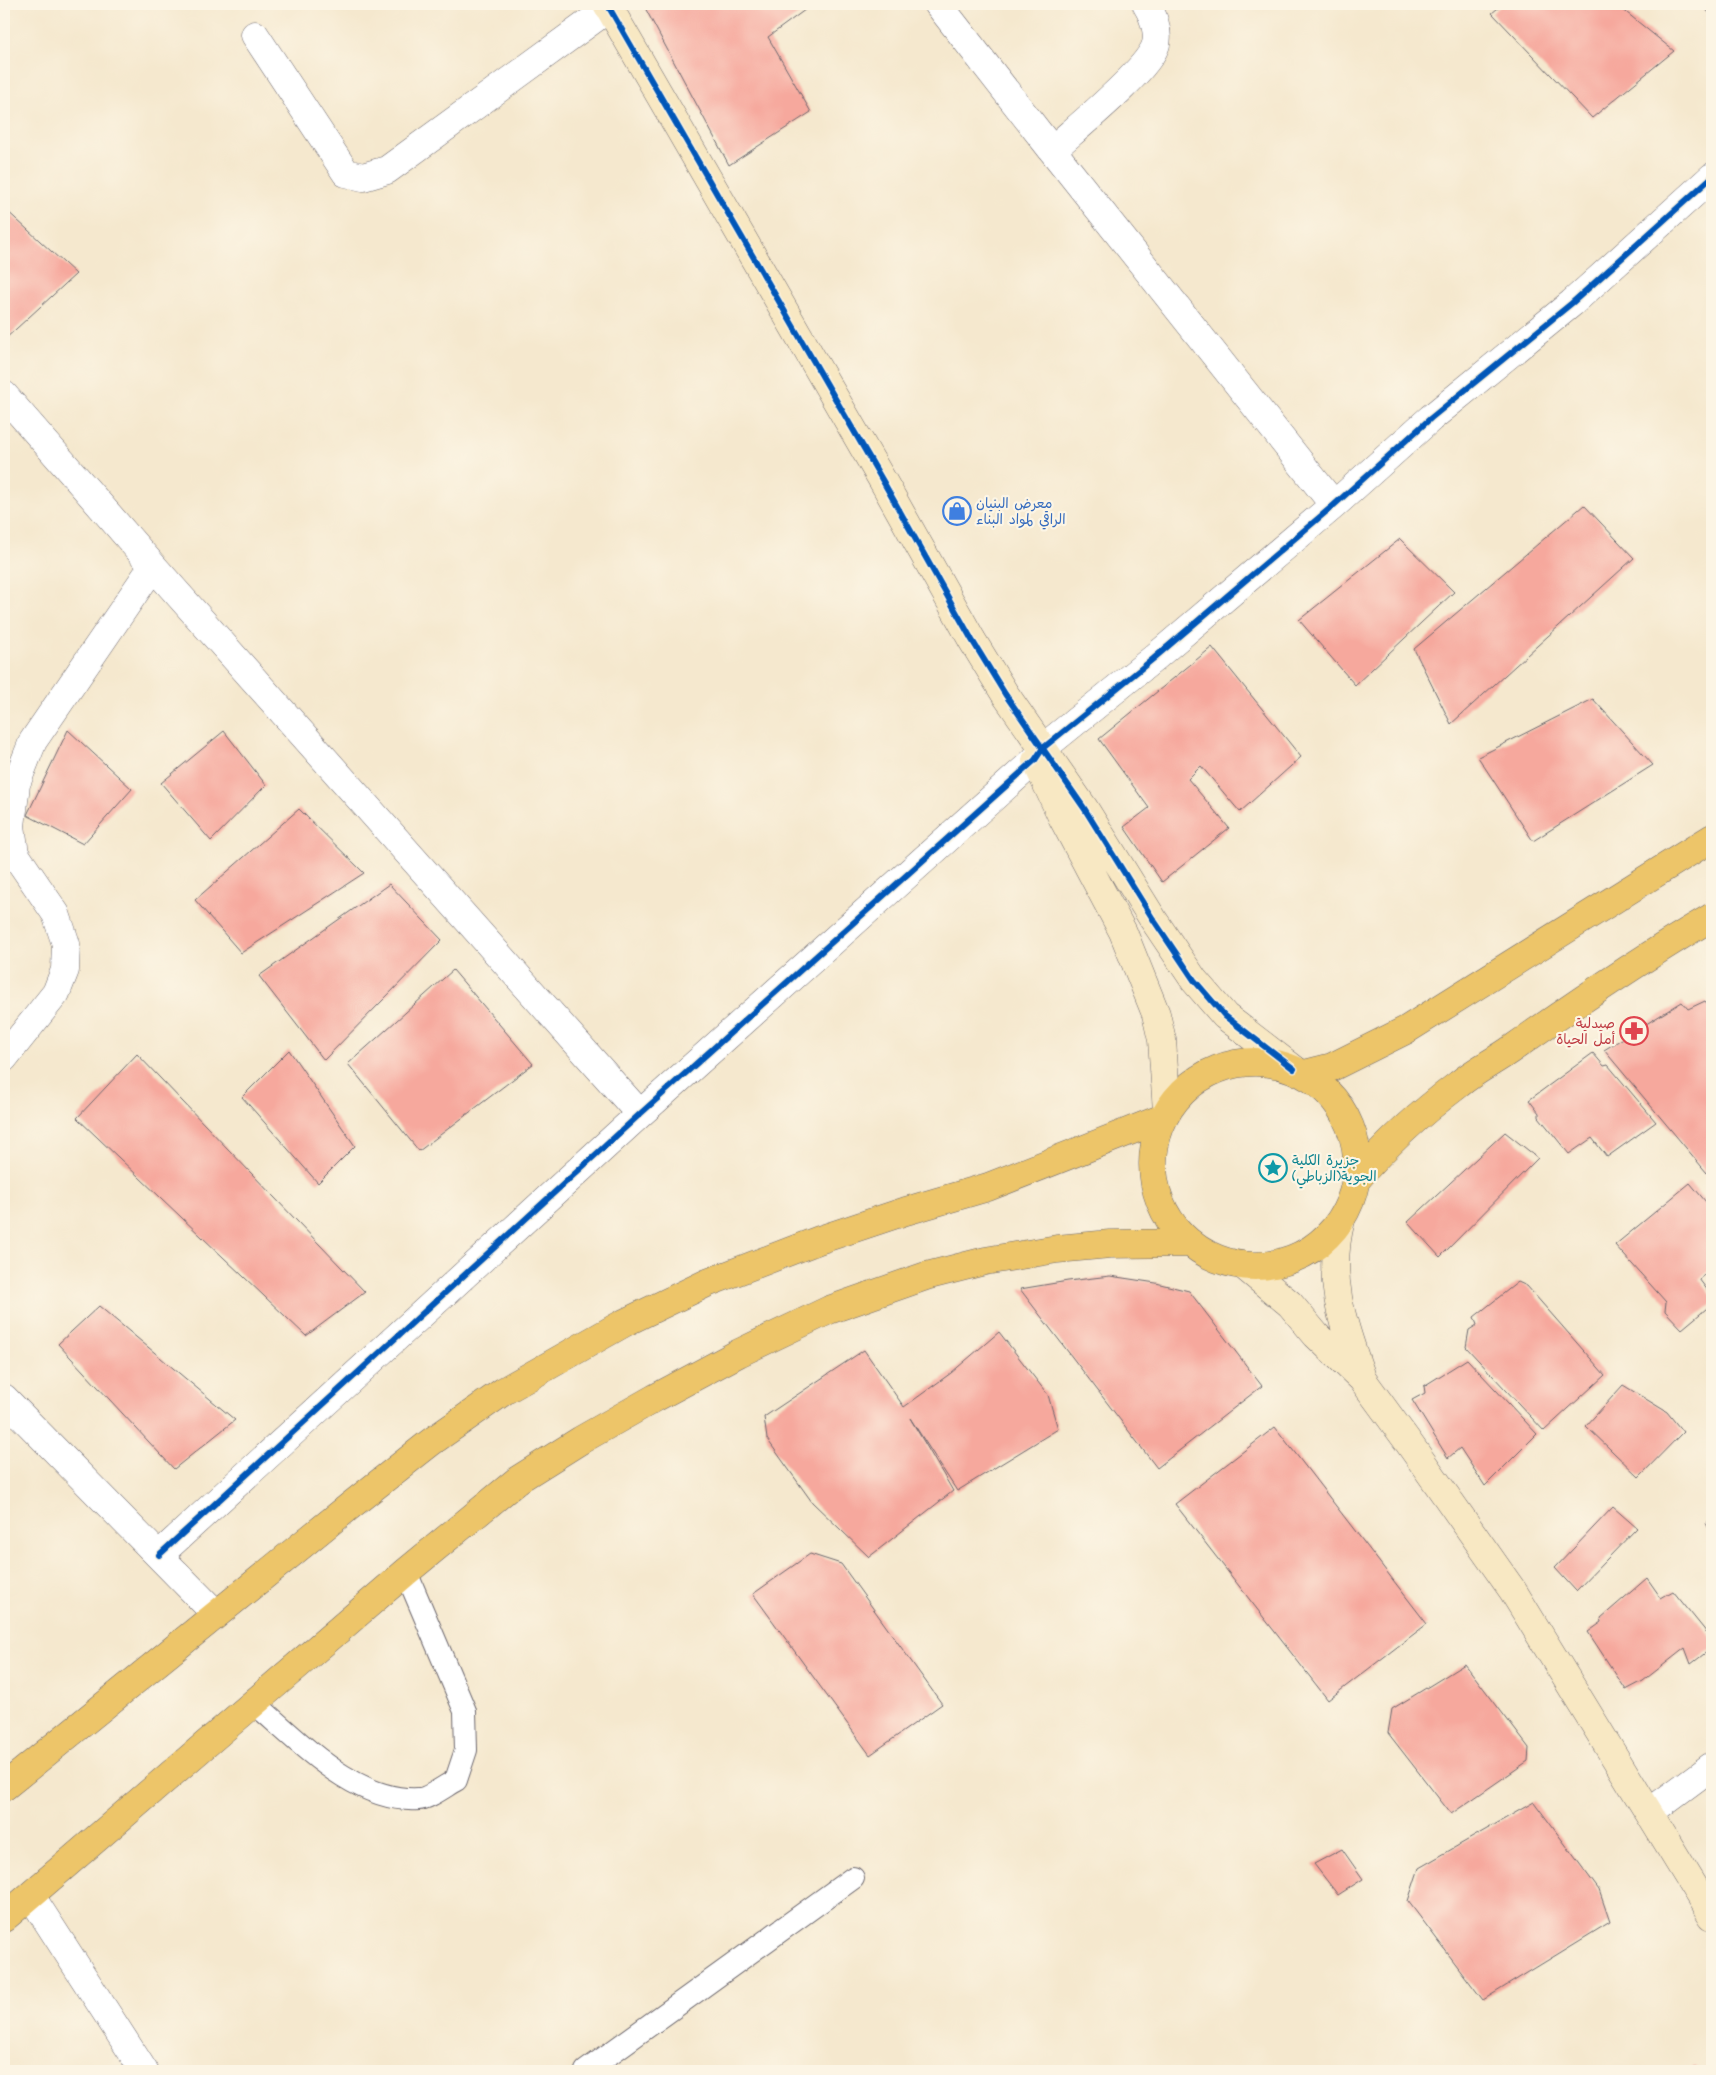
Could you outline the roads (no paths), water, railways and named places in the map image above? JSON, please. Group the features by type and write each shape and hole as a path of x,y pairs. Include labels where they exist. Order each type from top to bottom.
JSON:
{"main road":[{"path":"1299,1071 1332,1067 1406,1030 1712,838"},
{"path":"1357,1179 1352,1130 1341,1108 1325,1088 1299,1071 1271,1063 1247,1062 1223,1067 1202,1077 1189,1087 1165,1114 1155,1144 1153,1172 1159,1199 1172,1224 1191,1243 1216,1258 1244,1266 1272,1264 1299,1256 1323,1241 1341,1220 1357,1179 1374,1159 1410,1125 1460,1083 1575,1004 1712,917"},
{"path":"4,1787 431,1442 504,1392 624,1323 707,1284 819,1240 906,1210 988,1187 1165,1114"},
{"path":"4,1918 406,1572 519,1479 581,1440 739,1353 829,1310 926,1276 985,1261 1057,1249 1110,1244 1191,1243"}],"street":[{"path":"938,4 1334,505"},
{"path":"1052,150 1138,73 1156,44 1155,26 1146,4"},
{"path":"255,35 346,172 363,176 387,170 608,6 1039,754 1062,817 1124,932 1156,1014 1162,1040 1165,1114"},
{"path":"159,1554 640,1114 1039,754 1334,505 1431,418 1572,303 1712,177"},
{"path":"4,395 153,566 640,1114"},
{"path":"4,1058 56,992 65,970 66,944 56,914 15,854 11,826 16,784 33,741 153,566"},
{"path":"1039,754 1089,815 1158,927 1194,980 1225,1016 1299,1071"},
{"path":"1341,1220 1334,1260 1335,1281 1344,1325 1362,1379"},
{"path":"1244,1266 1290,1304 1316,1335 1362,1379 1513,1591 1712,1916"},
{"path":"4,1398 216,1614"},
{"path":"1650,1812 1712,1766"},
{"path":"30,1896 144,2071"}],"lane":[{"path":"254,1703 320,1759 357,1786 390,1797 421,1799 456,1780 466,1750 465,1711 406,1572"},
{"path":"586,2071 853,1878"}],"place":[{"name":"معرض البنيان الراقي لمواد البناء","path":"957,511"},
{"name":"صيدلية أمل الحياة","path":"1634,1031"},
{"name":"جزيرة الكلية الجوية(الزباطي)","path":"1273,1168"}]}
